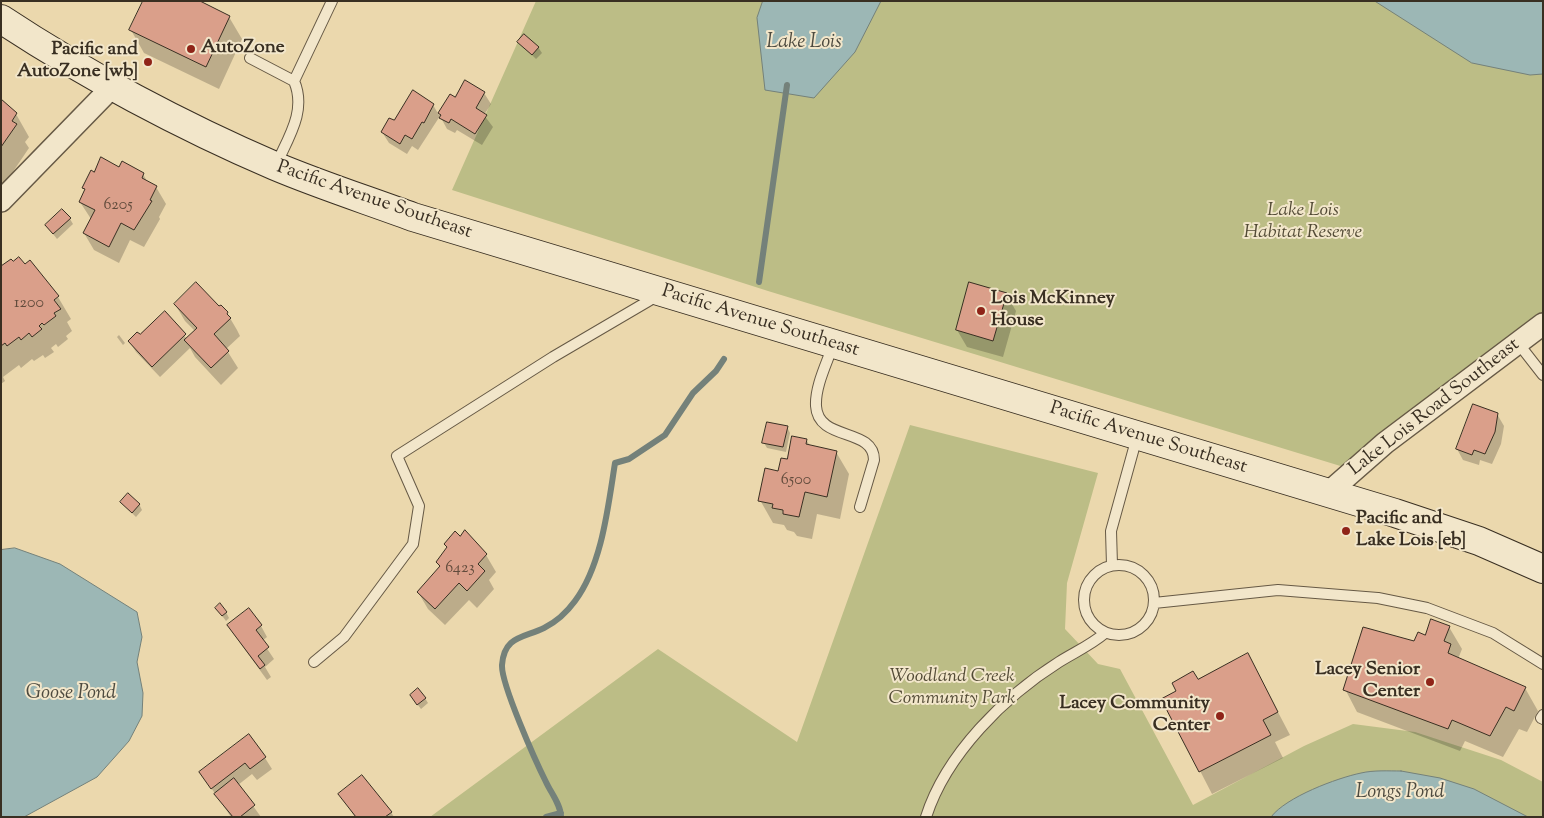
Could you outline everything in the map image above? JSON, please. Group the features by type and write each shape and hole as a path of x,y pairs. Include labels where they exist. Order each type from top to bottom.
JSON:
{"main road":[{"name":"Pacific Avenue Southeast","path":"1,19 112,86 275,166 413,217 1328,493 1479,541 1543,569"}],"street":[{"path":"1,201 112,86"},
{"name":"Lake Lois Road Southeast","path":"1328,493 1385,443 1543,324"}],"lane":[{"path":"294,81 332,1"},
{"path":"250,58 294,81 299,94 298,115 275,166"},
{"path":"314,662 344,637 412,544 419,506 397,456 553,357 662,292"},
{"path":"1518,343 1543,375"},
{"path":"833,344 817,396 816,408 827,426 837,432 863,440 870,445 874,452 874,460 860,507"},
{"path":"1112,565 1111,530 1138,436"},
{"path":"1112,565 1128,566 1139,571 1153,590 1154,602 1152,614 1137,631 1121,636 1105,633 1091,622 1085,611 1083,599 1085,587 1090,578 1100,570 1112,565"},
{"path":"1154,602 1278,590 1378,598 1427,608 1493,633 1543,664"},
{"path":"926,817 946,774 968,743 1002,705 1059,662 1105,633"},
{"path":"1543,715 1541,718 1543,719"}],"green space":[{"name":"Lake Lois Habitat Reserve","path":"536,1 1543,1 1543,317 1347,468 768,291 452,190"},
{"name":"Woodland Creek Community Park","path":"910,425 1098,473 1067,583 1065,629 1098,664 1120,669 1193,805 1304,746 1353,724 1415,732 1501,760 1543,782 1543,817 430,817 658,649 797,742"}],"water":[{"name":"Lake Lois","path":"763,1 881,1 855,52 814,98 765,90 757,18"},
{"path":"1375,1 1543,1 1543,74 1530,75 1472,63"},
{"name":"Goose Pond","path":"15,548 60,564 137,612 142,637 137,662 143,693 142,716 129,741 97,777 24,817 1,817 1,550"},
{"name":"Longs Pond","path":"1401,771 1440,778 1474,789 1528,817 1271,817 1288,802 1313,789 1339,779 1366,772"}],"building":[{"name":"AutoZone","path":"143,1 200,1 230,16 206,67 129,30"},
{"path":"524,34 539,47 532,55 517,42"},
{"path":"465,80 485,92 476,108 487,115 475,134 451,119 449,123 439,118 441,115 438,113 450,94 455,97"},
{"path":"413,90 434,104 424,123 422,122 412,139 405,135 400,144 381,132 389,118 394,120"},
{"path":"1,99 17,113 12,121 17,124 1,147"},
{"path":"101,157 119,167 122,161 144,173 142,178 157,186 150,200 152,201 134,230 121,223 109,247 83,233 95,210 79,202 85,189 82,188 91,170 94,172"},
{"path":"62,209 71,218 53,234 45,225"},
{"path":"19,257 25,264 30,260 59,296 54,300 61,309 54,313 56,316 44,325 42,323 39,326 42,329 32,337 29,333 21,340 19,337 7,346 5,343 1,346 1,266 11,259 13,261"},
{"path":"196,282 219,306 221,305 228,312 227,314 231,318 214,334 229,351 211,368 184,340 197,328 174,304"},
{"name":"Lois McKinney House","path":"969,282 1007,293 993,341 956,330"},
{"path":"165,311 186,334 152,367 128,341 137,332 140,334"},
{"path":"1473,404 1498,413 1495,432 1485,454 1474,450 1472,455 1456,449"},
{"path":"767,422 788,426 783,447 762,443"},
{"path":"792,436 807,439 806,444 837,451 827,497 805,492 799,517 783,514 783,510 772,508 773,504 758,501 765,468 778,471 781,458 787,459"},
{"path":"128,493 140,504 132,513 120,502"},
{"path":"465,530 487,554 478,564 485,571 467,591 459,583 435,609 417,592 440,566 436,562 447,547 444,544 455,531 460,536"},
{"path":"220,603 227,612 222,616 215,608"},
{"path":"249,608 262,625 256,630 269,647 258,656 265,665 260,669 227,625"},
{"name":"Lacey Senior Center","path":"1431,619 1450,626 1444,641 1451,644 1448,653 1526,687 1514,711 1506,707 1490,736 1452,720 1448,729 1343,690 1363,627 1414,641 1418,632 1425,635"},
{"name":"Lacey Community Center","path":"1248,653 1278,712 1263,720 1271,735 1199,772 1161,699 1176,691 1172,683 1193,671 1198,679"},
{"path":"418,688 426,698 417,705 410,695"},
{"path":"249,734 266,757 250,769 245,763 211,789 199,772"},
{"path":"362,775 392,812 385,817 356,817 338,794"},
{"path":"234,778 255,805 240,817 233,817 214,794"}],"waterway":[{"path":"759,282 787,85"},
{"path":"561,817 558,804 535,758 507,688 502,665 506,648 516,639 553,623 572,605 584,587 598,553 610,498 615,463 629,459 665,435 693,393 716,371 724,359"},
{"path":"546,817 561,813"}],"place":[{"name":"AutoZone","path":"191,49"},
{"name":"Pacific and AutoZone [wb]","path":"148,62"},
{"name":"Lois McKinney House","path":"981,311"},
{"name":"Pacific and Lake Lois [eb]","path":"1346,531"},
{"name":"Lacey Senior Center","path":"1430,682"},
{"name":"Lacey Community Center","path":"1220,716"}]}
